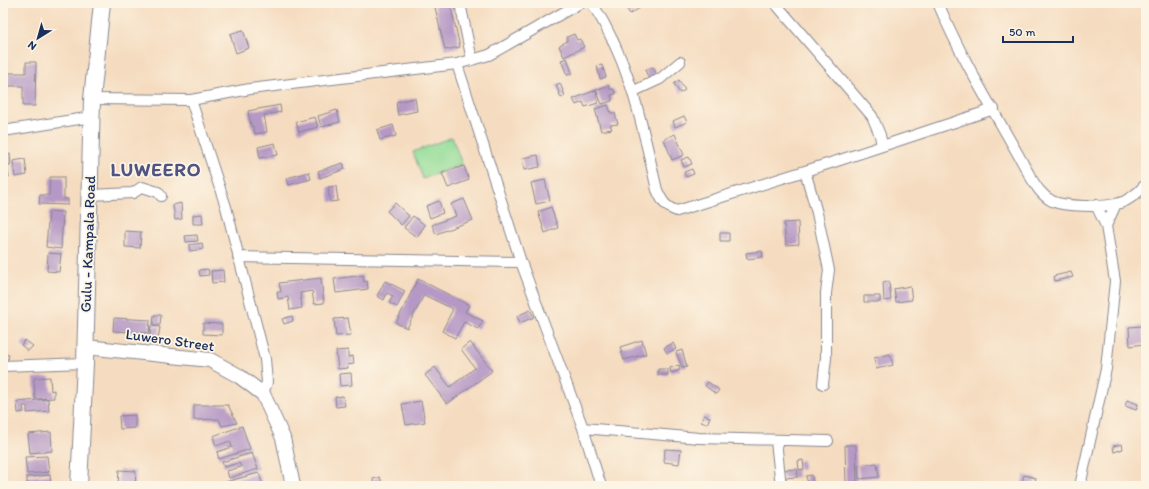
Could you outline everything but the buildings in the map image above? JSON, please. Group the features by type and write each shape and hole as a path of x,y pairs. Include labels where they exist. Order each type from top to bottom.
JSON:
{"main road":[{"name":"Gulu - Kampala Road","path":"79,486 85,355 92,99 102,3"},
{"name":"Luwero Street","path":"85,355 210,360 239,376 263,394 283,438 294,486"}],"street":[{"path":"460,3 472,60"},
{"path":"92,99 191,100 250,89 457,64 489,55 580,3"},
{"path":"592,3 607,26 621,55 634,91 657,190 662,200 671,209 677,210 805,171 994,109"},
{"path":"775,3 872,116 880,135 882,146"},
{"path":"938,3 949,30 1040,192 1052,201 1060,204 1116,204 1130,198 1146,184"},
{"path":"634,91 660,79 680,62"},
{"path":"457,64 521,262 583,428 601,486"},
{"path":"191,100 226,207 265,359 267,382 263,394"},
{"path":"3,131 92,117"},
{"path":"805,171 817,213 829,270 826,293 826,358 822,384"},
{"path":"90,195 132,193 142,187 158,192 161,196"},
{"path":"1106,226 1116,204"},
{"path":"1080,486 1106,369 1115,280 1106,226 1096,205"},
{"path":"238,257 521,262"},
{"path":"3,366 85,355"},
{"path":"583,428 699,438 776,441 828,441"},
{"path":"776,441 781,486"}],"green space":[{"path":"452,137 462,164 423,179 413,152"}],"district":[{"name":"LUWEERO","path":"156,169"}]}
